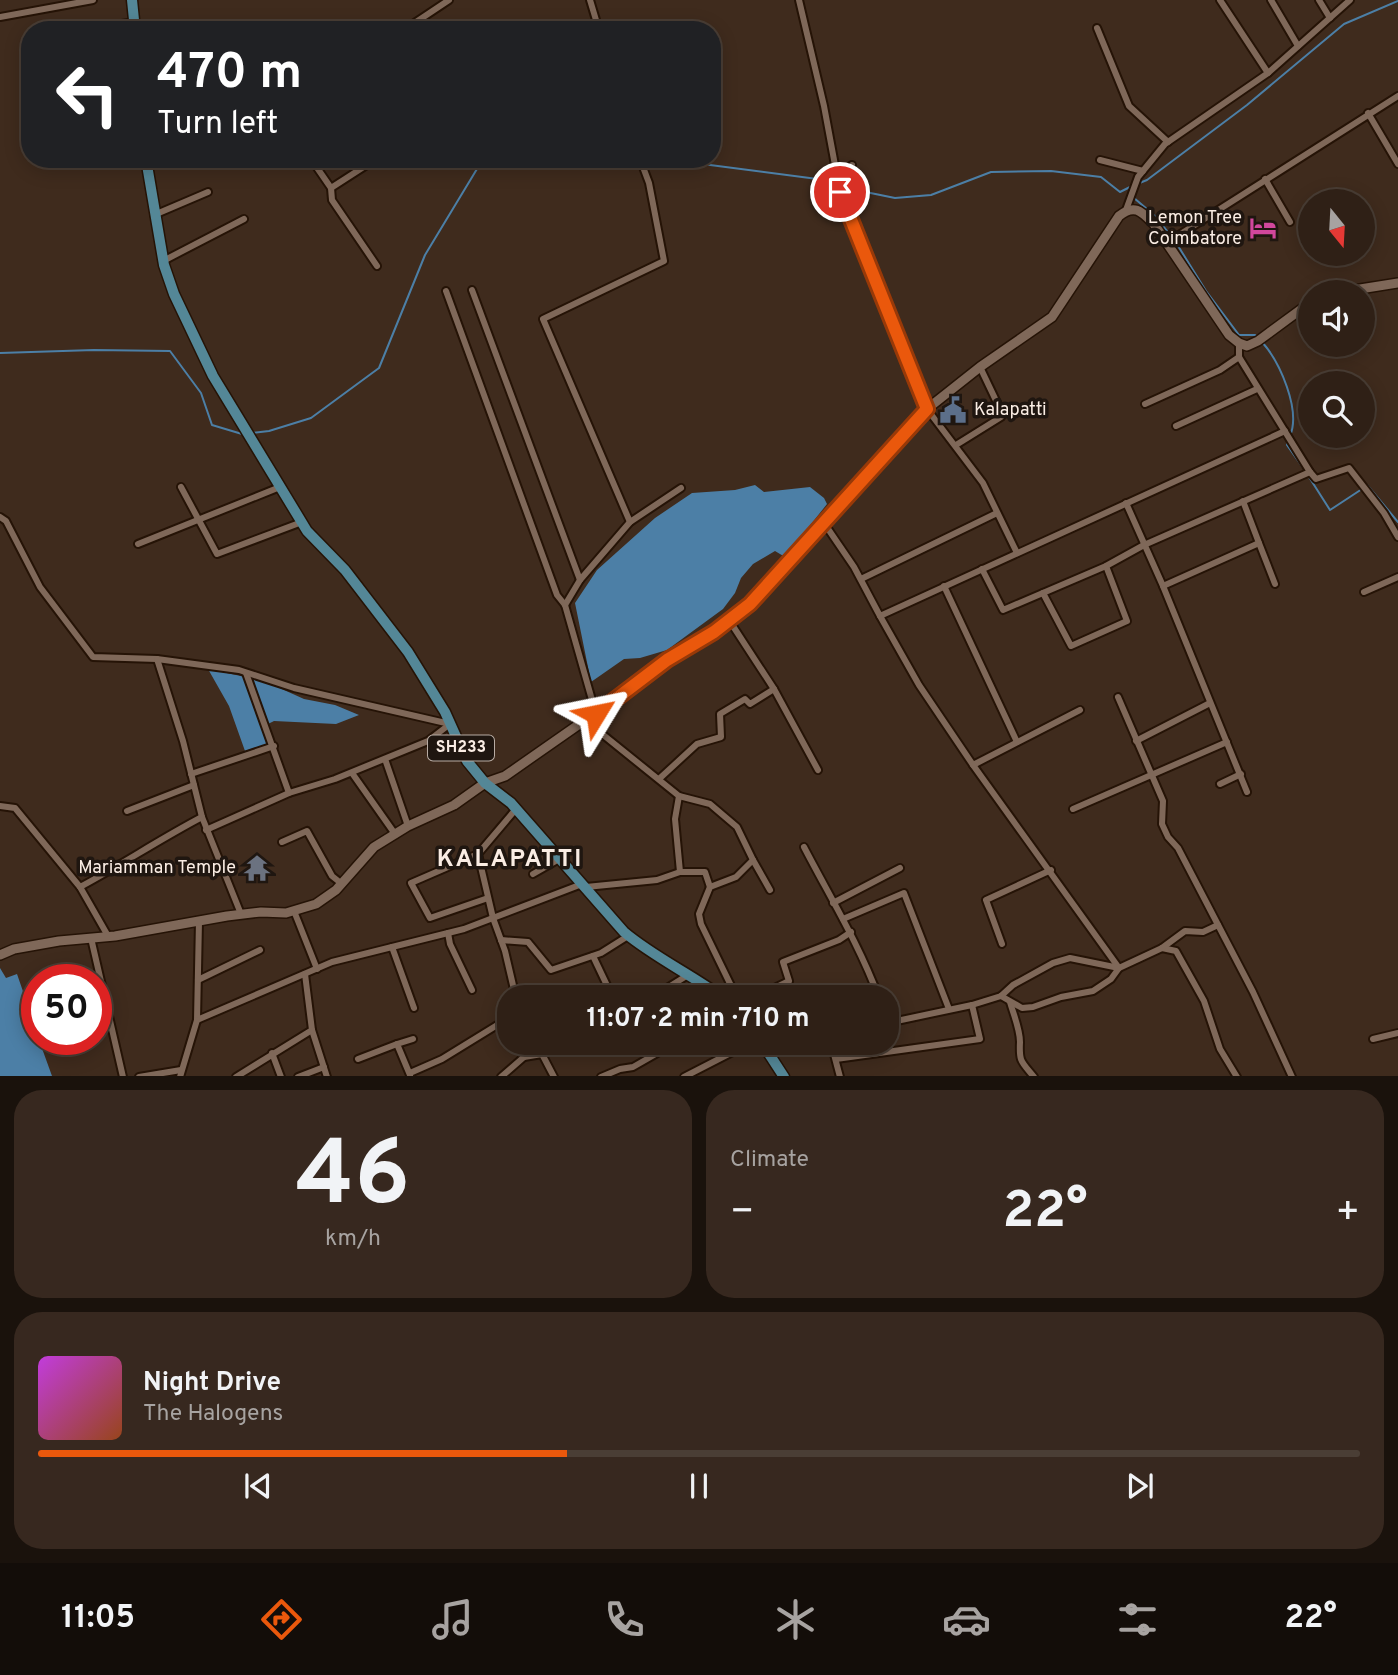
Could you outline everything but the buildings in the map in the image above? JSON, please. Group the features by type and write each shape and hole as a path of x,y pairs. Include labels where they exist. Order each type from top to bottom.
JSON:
{"main road":[{"path":"132,0 134,21"},
{"name":"SH233","path":"147,168 163,261 174,294 213,376 307,531 345,570 408,652 450,724 467,761 485,783 516,808 628,936 646,950 690,973 706,985"},
{"path":"0,954 14,948 241,914 286,913 316,904 342,884 374,847 408,826 454,806 485,783 505,776 750,604 927,409 980,367 1052,317 1127,206 1139,209 1172,240 1229,335 1238,343 1247,346 1298,311"},
{"path":"1375,287 1398,283"},
{"path":"770,1055 784,1076"}],"street":[{"path":"0,17 93,0"},
{"path":"418,21 449,0"},
{"path":"590,0 596,21"},
{"path":"799,0 840,192 927,409 983,483 1017,553"},
{"path":"1220,0 1268,74"},
{"path":"1271,0 1298,46"},
{"path":"1319,0 1329,18"},
{"path":"1127,206 1140,174 1168,142 1268,74 1350,0"},
{"path":"1097,28 1129,106 1168,142"},
{"path":"1172,240 1398,96"},
{"path":"1368,113 1398,164"},
{"path":"1100,160 1140,174"},
{"path":"840,192 852,165"},
{"path":"317,168 331,188 332,200 377,266"},
{"path":"331,188 362,168"},
{"path":"630,523 543,319 664,261 643,168"},
{"path":"1265,179 1290,222"},
{"path":"155,215 208,192"},
{"path":"163,261 244,219"},
{"path":"472,289 580,580"},
{"path":"446,291 557,595 565,605 596,714"},
{"path":"1238,343 1239,357 1288,436 1307,473 1316,479 1349,468 1398,537"},
{"path":"1145,404 1220,370 1239,357"},
{"path":"956,445 1001,417 1000,409 980,367"},
{"path":"1176,426 1257,388"},
{"path":"880,616 1126,503 1288,436"},
{"path":"982,569 1003,610 1307,473"},
{"path":"181,487 217,554 302,522"},
{"path":"138,544 280,487"},
{"path":"565,605 580,580 630,523 681,488"},
{"path":"1242,501 1275,584"},
{"path":"1126,503 1247,792"},
{"path":"861,579 997,513"},
{"path":"0,517 6,521 40,587 93,657 156,659 246,673 294,688 450,724"},
{"path":"824,523 861,579 919,685 1119,968"},
{"path":"1163,586 1259,543"},
{"path":"1043,593 1071,646 1127,621 1105,566"},
{"path":"1364,592 1398,576"},
{"path":"944,586 1017,742"},
{"path":"729,620 774,689 818,770"},
{"path":"156,659 206,830 241,914"},
{"path":"246,673 289,793"},
{"path":"659,779 697,744 721,737 720,714 745,699 750,704 774,689"},
{"path":"1118,697 1164,807 1162,824 1168,837 1178,848 1253,992 1292,1076"},
{"path":"1136,741 1210,703"},
{"path":"973,765 1080,710"},
{"path":"586,721 680,796 710,804 737,827 770,890"},
{"path":"206,830 289,793 352,773 428,741 450,724"},
{"path":"1073,809 1227,742"},
{"path":"191,774 274,746"},
{"path":"385,759 408,826"},
{"path":"352,773 395,834"},
{"path":"1220,785 1241,774"},
{"path":"127,811 194,785"},
{"path":"680,796 675,819 680,872"},
{"path":"0,806 15,808 80,887 108,936"},
{"path":"488,898 430,918 411,883 478,854 516,808"},
{"path":"80,887 128,862 161,838 202,817"},
{"path":"282,842 307,831 332,876 342,884"},
{"path":"804,847 851,932 873,985"},
{"path":"478,854 512,985"},
{"path":"533,874 561,858"},
{"path":"710,887 736,877 753,860"},
{"path":"833,903 900,869"},
{"path":"1002,944 986,900 1051,870"},
{"path":"197,1020 332,962 448,933 584,885 657,880 680,872 705,872 710,887 699,914 701,924 731,985"},
{"path":"843,919 904,893 949,1009"},
{"path":"294,911 317,969"},
{"path":"139,1076 181,1073 197,1020 200,921"},
{"path":"1001,996 1022,1008 1093,991 1111,979 1119,968 1162,948 1185,931 1203,932 1218,925"},
{"path":"781,985 789,981 783,962 839,940 851,932"},
{"path":"448,933 450,944 472,990"},
{"path":"500,940 528,942 551,970 593,956 628,936"},
{"path":"91,938 123,1076"},
{"path":"392,947 414,1008"},
{"path":"1162,948 1176,951 1205,1000 1220,1049 1237,1076"},
{"path":"198,980 260,950"},
{"path":"593,956 607,985"},
{"path":"899,1019 972,1005 1001,996 1013,985 1053,963 1070,958 1119,968"},
{"path":"671,985 690,973"},
{"path":"305,974 312,1030 327,1076"},
{"path":"1010,1002 1020,1042 1017,1050 1021,1061 1034,1076"},
{"path":"836,1059 979,1039 972,1005"},
{"path":"397,1044 410,1075 497,1027"},
{"path":"236,1076 312,1030"},
{"path":"1373,1039 1398,1033"},
{"path":"358,1059 412,1039"},
{"path":"272,1053 281,1076"},
{"path":"501,1076 524,1057 541,1055 554,1076"},
{"path":"601,1076 632,1067 654,1055"},
{"path":"684,1076 726,1055"},
{"path":"835,1055 840,1076"},
{"path":"298,1076 324,1067"}],"water":[{"path":"755,485 764,492 810,487 824,498 827,504 785,557 775,551 753,564 741,578 735,593 723,609 667,650 640,658 624,659 591,682 575,603 597,570 655,518 692,493 735,490"},
{"path":"208,669 264,681 304,699 335,705 359,715 336,724 274,721 262,727 267,744 245,751 229,706"},
{"path":"0,968 6,978 17,974 21,986 21,1055 44,1055 52,1076 0,1076"}],"waterway":[{"path":"1137,184 1147,180 1247,105 1344,24 1398,1"},
{"path":"721,166 825,180 837,186"},
{"path":"251,433 269,431 311,418 379,368 425,255 478,168"},
{"path":"846,188 895,198 931,195 991,172 1051,171 1101,177 1120,192 1132,186"},
{"path":"1134,198 1154,215 1171,236"},
{"path":"1175,241 1206,291 1239,335 1255,335 1258,338"},
{"path":"1262,342 1276,361 1291,400 1293,425 1290,436"},
{"path":"0,353 170,351 201,393 212,425 242,434"},
{"path":"1288,442 1287,445 1306,472"},
{"path":"1309,477 1330,510 1362,489"},
{"path":"1367,485 1398,522"}],"place":[{"name":"Lemon Tree Coimbatore","path":"1263,228"},
{"name":"Kalapatti","path":"953,410"},
{"name":"Mariamman Temple","path":"257,868"}],"district":[{"name":"KALAPATTI","path":"510,860"}],"route":[{"path":"596,714 667,660 714,632 750,604 927,409 840,192"}]}
